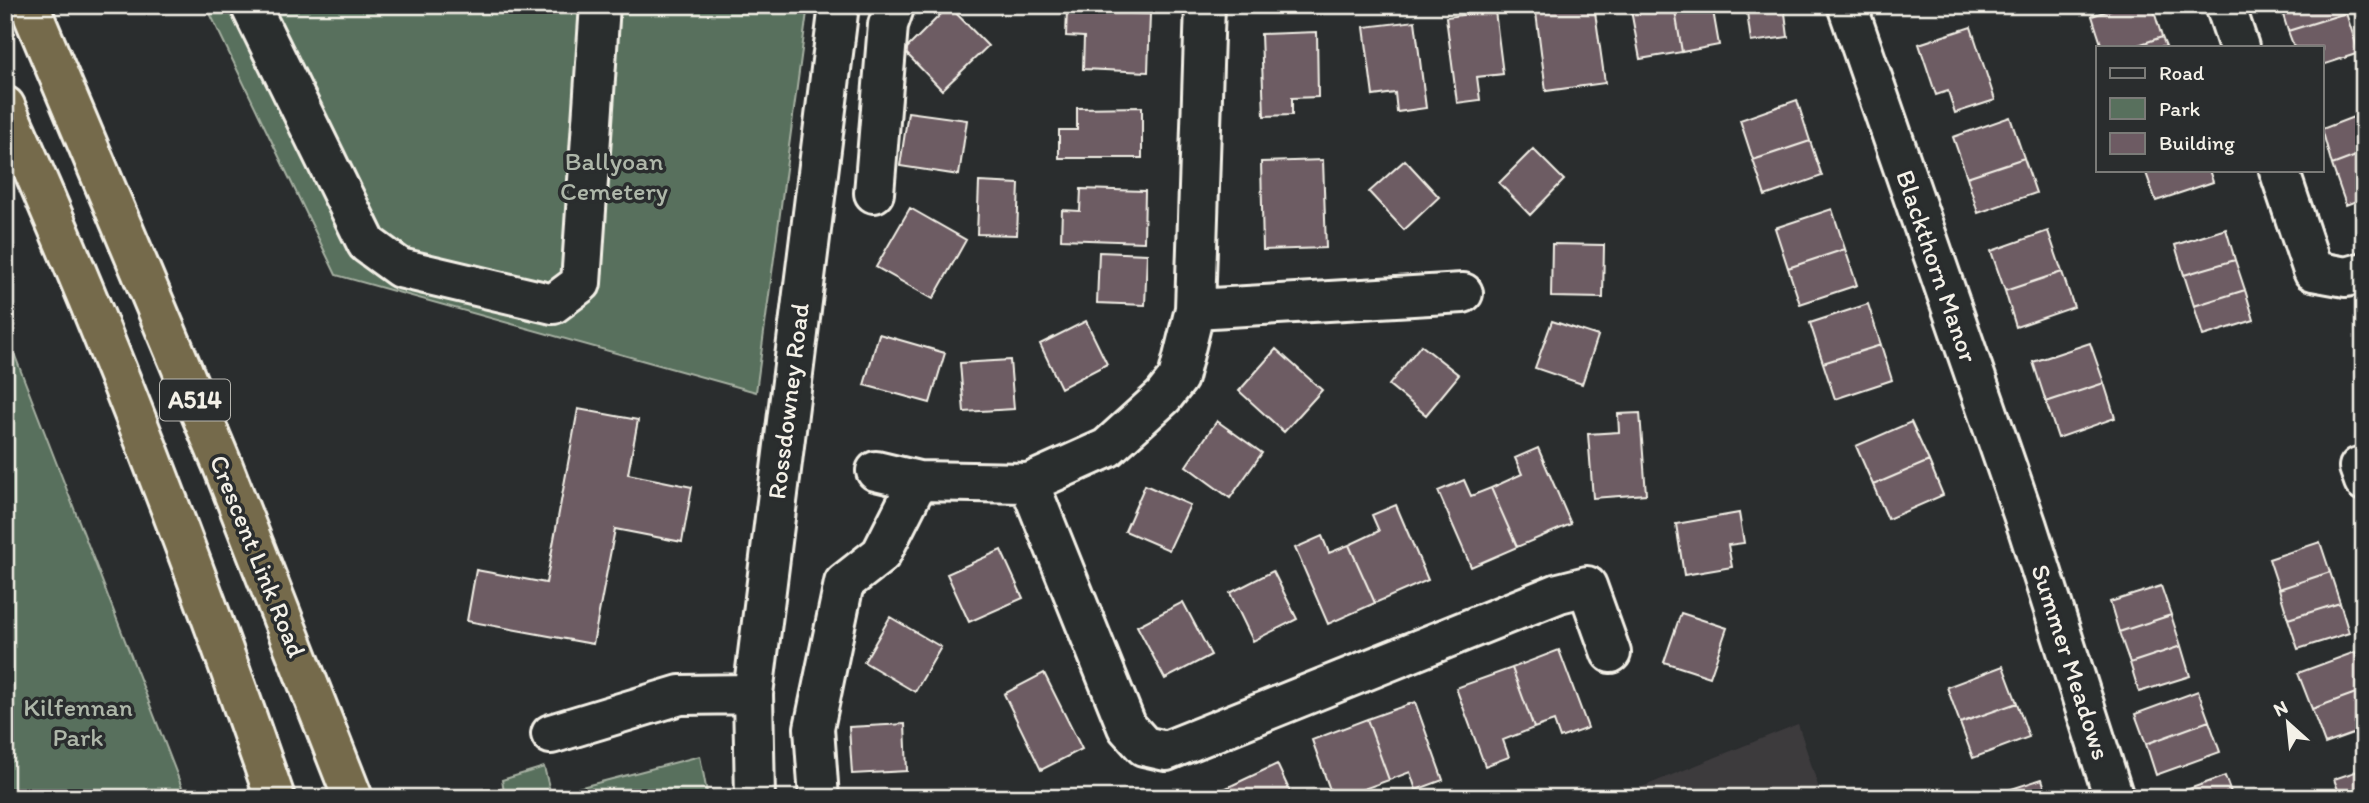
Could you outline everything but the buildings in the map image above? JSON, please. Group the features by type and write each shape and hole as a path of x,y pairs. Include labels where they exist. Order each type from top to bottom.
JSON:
{"highway":[{"name":"Crescent Link Road","path":"29,5 222,464 353,798"},
{"name":"A514","path":"5,106 48,202 211,610 275,798"}],"street":[{"path":"250,5 368,244 400,268 553,304 582,283 600,5"},
{"name":"Rossdowney Road","path":"755,798 753,694 839,5"},
{"path":"874,193 888,25 895,5"},
{"path":"876,471 918,481 1029,483 1107,448 1163,397 1178,378 1195,309 1205,5"},
{"name":"Blackthorn Manor","path":"1847,5 2027,526"},
{"path":"2225,5 2239,46"},
{"path":"2280,172 2313,271 2346,277 2364,272"},
{"path":"1195,309 1463,293"},
{"path":"2364,466 2359,467 2364,481"},
{"path":"819,798 814,728 844,583 881,554 918,481"},
{"path":"1029,483 1127,727 1144,746 1166,751 1559,593 1587,586 1611,653"},
{"name":"Summer Meadows","path":"2027,526 2114,798"},
{"path":"551,734 680,695 753,694"}],"shaded area":[{"path":"1798,724 1822,798 1615,798"}],"green space":[{"name":"Ballyoan Cemetery","path":"206,5 808,5 756,392 336,275"},
{"name":"Kilfennan Park","path":"5,330 186,798 5,798"},
{"path":"700,756 708,798 505,798 502,780 544,767 551,795"}]}
